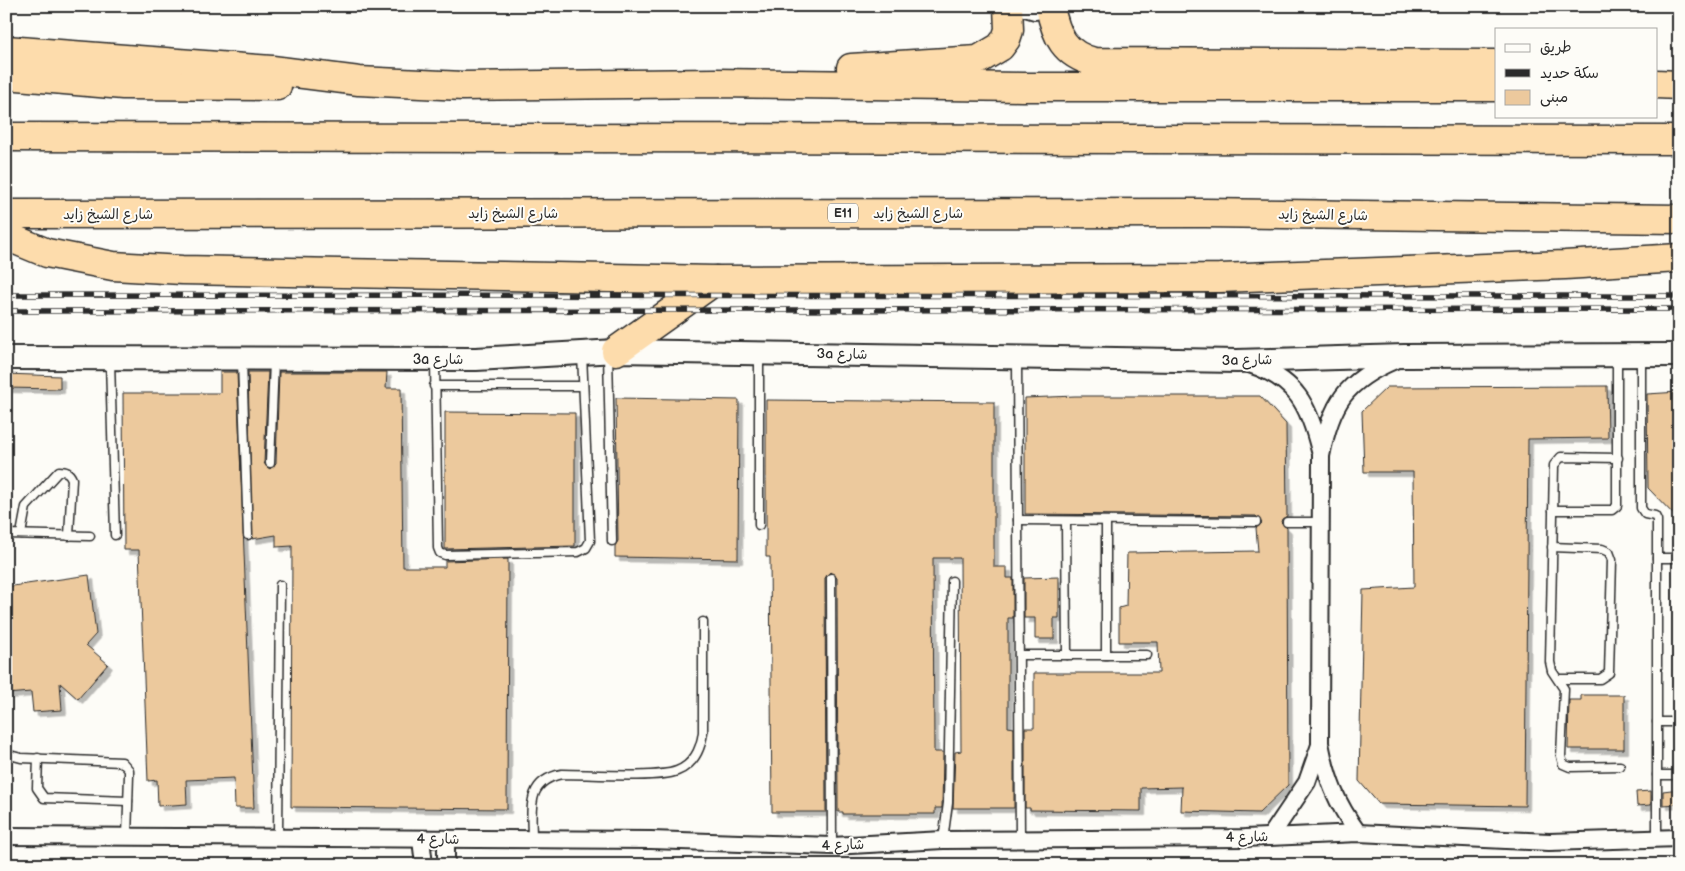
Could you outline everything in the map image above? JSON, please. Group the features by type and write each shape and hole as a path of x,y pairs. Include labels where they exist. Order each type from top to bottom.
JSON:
{"highway":[{"path":"715,83 821,70 978,60 1000,47 1006,39 1009,30 1008,6"},
{"path":"1051,7 1056,33 1062,44 1076,56 1094,62 1495,64"},
{"path":"6,50 272,70 359,81 472,86 715,83 1022,87 1495,87"},
{"path":"6,75 123,86 272,86 359,81"},
{"path":"1658,84 1679,84"},
{"path":"6,136 1679,140"},
{"name":"شارع الشيخ زايد","path":"6,214 1205,213 1679,219"},
{"path":"6,236 46,253 113,266 182,270 716,280 1220,278 1556,265 1679,258"},
{"path":"612,351 716,280"}],"street":[{"path":"1018,6 1035,11 1051,7"},
{"name":"3a شارع","path":"6,358 476,359 612,351 1237,361 1404,356 1679,355"},
{"path":"1358,833 1339,806 1328,783 1320,743 1321,456 1332,412 1344,393 1359,378 1404,356"},
{"path":"1237,361 1266,370 1284,380 1298,394 1308,411 1321,456"},
{"path":"1270,837 1306,782 1320,743"},
{"name":"شارع 4","path":"6,836 651,840 832,846 944,840 1270,837 1358,833 1549,842 1679,838"},
{"path":"421,839 424,865"},
{"path":"446,839 446,865"}],"lane":[{"path":"612,351 612,541"},
{"path":"435,359 438,548 440,553 445,555 578,552 586,548 590,541 582,352"},
{"path":"759,525 760,353"},
{"path":"1553,510 1615,509 1617,503 1618,458 1617,355"},
{"path":"1641,355 1641,508 1645,514 1655,516 1657,520 1657,838"},
{"path":"1017,357 1020,839"},
{"path":"110,359 115,535"},
{"path":"242,359 248,535"},
{"path":"270,463 274,359"},
{"path":"434,386 583,386"},
{"path":"1618,458 1557,459 1554,465 1550,662 1552,671 1564,689 1561,756 1563,764 1570,768 1620,766"},
{"path":"21,534 24,513 28,505 59,472 65,471 70,474 72,479 69,536"},
{"path":"1018,520 1066,522 1256,522"},
{"path":"1066,522 1067,655"},
{"path":"1106,522 1106,655"},
{"path":"1287,522 1321,522"},
{"path":"6,534 90,536"},
{"path":"1552,547 1602,549 1609,552 1612,560 1609,673 1600,679 1559,679"},
{"path":"1657,558 1679,558"},
{"path":"831,578 832,846"},
{"path":"944,840 948,804 952,581"},
{"path":"278,838 280,585"},
{"path":"532,839 532,799 536,789 543,781 552,776 562,774 661,774 678,771 691,762 701,748 703,732 703,622"},
{"path":"1019,655 1148,655"},
{"path":"1657,722 1679,722"},
{"path":"6,754 21,758 122,762 129,770 127,837"},
{"path":"38,758 37,788 44,798 128,802"},
{"path":"1657,775 1679,776"}],"building":[{"path":"220,372 237,372 254,808 235,808 234,778 186,780 187,804 158,806 157,780 148,781 139,550 124,550 123,393 220,393"},
{"path":"248,372 268,372 264,463 270,469 276,463 279,372 387,372 386,388 401,388 403,567 445,567 445,561 508,559 507,809 291,807 292,546 276,547 276,535 252,539"},
{"path":"6,374 60,376 60,389 6,388"},
{"path":"1607,386 1608,438 1528,439 1525,806 1379,804 1359,781 1363,590 1414,587 1413,472 1364,472 1362,411 1387,387"},
{"path":"1679,392 1679,520 1648,488 1647,394"},
{"path":"1075,396 1260,396 1286,424 1287,516 1281,522 1287,528 1288,785 1259,813 1181,811 1182,787 1141,788 1141,811 1030,810 1030,808 1025,808 1025,728 1034,728 1034,673 1159,673 1158,642 1119,642 1119,608 1126,606 1127,553 1258,551 1256,528 1262,523 1256,516 1025,514 1025,398"},
{"path":"616,398 739,400 738,559 615,557 615,546 618,541"},
{"path":"766,400 994,402 994,567 1007,567 1007,578 1013,578 1013,618 1008,618 1008,727 1014,728 1014,808 953,808 955,752 961,751 960,558 933,558 934,752 943,752 942,808 935,808 935,814 843,814 843,812 838,812 837,578 830,572 825,578 826,812 772,812 770,557 766,557"},
{"path":"445,412 575,413 575,546 445,549"},
{"path":"89,575 96,634 86,645 108,664 78,699 60,683 62,710 33,712 31,692 6,694 6,587"},
{"path":"1059,577 1059,618 1054,618 1054,639 1035,639 1035,618 1024,618 1024,578"},
{"path":"1581,695 1624,695 1624,749 1568,749 1569,700 1581,700"},
{"path":"1679,790 1679,804 1663,805 1663,791"},
{"path":"1651,791 1651,805 1637,806 1636,792"}],"railway":[{"path":"6,295 1679,296"},
{"path":"6,311 1679,309"}]}
